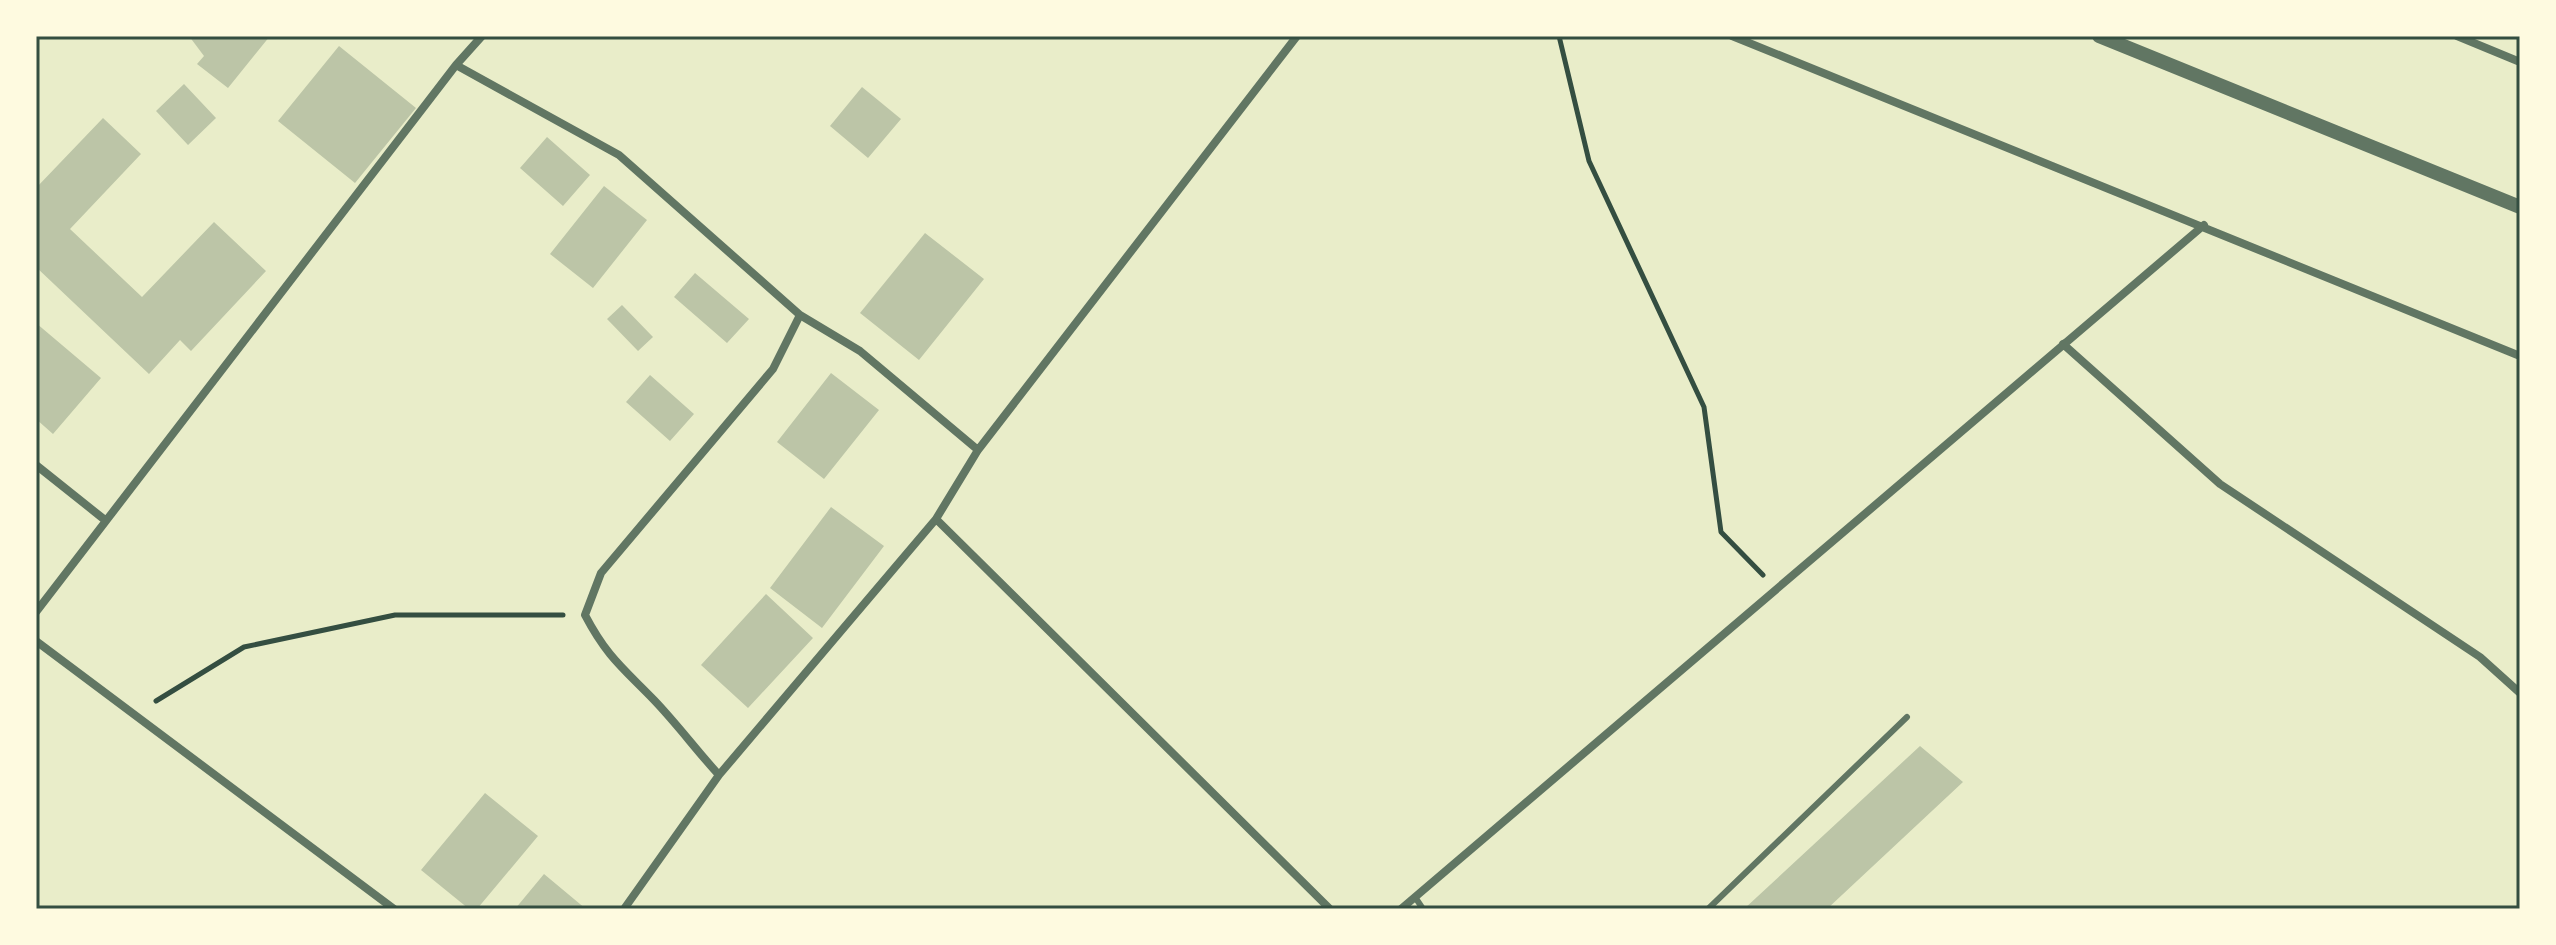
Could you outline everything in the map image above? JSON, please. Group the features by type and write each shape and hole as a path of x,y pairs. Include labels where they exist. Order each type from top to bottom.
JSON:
{"street":[{"path":"36,612 456,65 482,36"},
{"path":"624,909 719,775 936,519 978,450 1297,36"},
{"path":"1732,36 2204,225 2520,356"},
{"path":"2099,36 2520,207"},
{"path":"2457,36 2520,62"},
{"path":"456,65 619,155 800,315 860,351 978,450"},
{"path":"1401,909 2204,225"},
{"path":"719,775 654,700 622,671 599,642 585,615 601,573 773,369 800,315"},
{"path":"2063,344 2220,484 2480,657 2520,693"},
{"path":"36,465 105,520"},
{"path":"936,519 1330,909"},
{"path":"36,641 394,909"}],"lane":[{"path":"1708,909 1907,717"},
{"path":"1415,897 1423,909"}],"path":[{"path":"1559,36 1589,161 1704,407 1721,532 1776,589"},
{"path":"134,714 244,647 395,615 585,615"}],"building":[{"path":"189,36 270,36 228,88 197,64 204,56"},
{"path":"339,46 416,108 355,183 278,121"},
{"path":"184,84 216,118 188,145 156,111"},
{"path":"862,87 901,119 868,158 830,126"},
{"path":"103,118 141,154 70,229 142,297 214,222 266,271 191,351 180,340 149,374 36,267 36,188"},
{"path":"547,137 590,175 563,206 520,168"},
{"path":"604,186 647,220 593,288 550,254"},
{"path":"925,233 984,279 919,360 860,313"},
{"path":"695,273 749,319 727,343 674,297"},
{"path":"622,305 653,337 638,351 607,319"},
{"path":"36,323 101,378 53,434 36,419"},
{"path":"831,373 879,410 824,479 777,442"},
{"path":"650,375 694,414 670,441 626,402"},
{"path":"831,507 884,546 822,628 770,588"},
{"path":"766,594 813,638 748,708 701,665"},
{"path":"1920,746 1963,782 1827,909 1744,909"},
{"path":"485,793 538,836 477,909 469,909 421,870"},
{"path":"544,874 586,909 515,909"}]}
